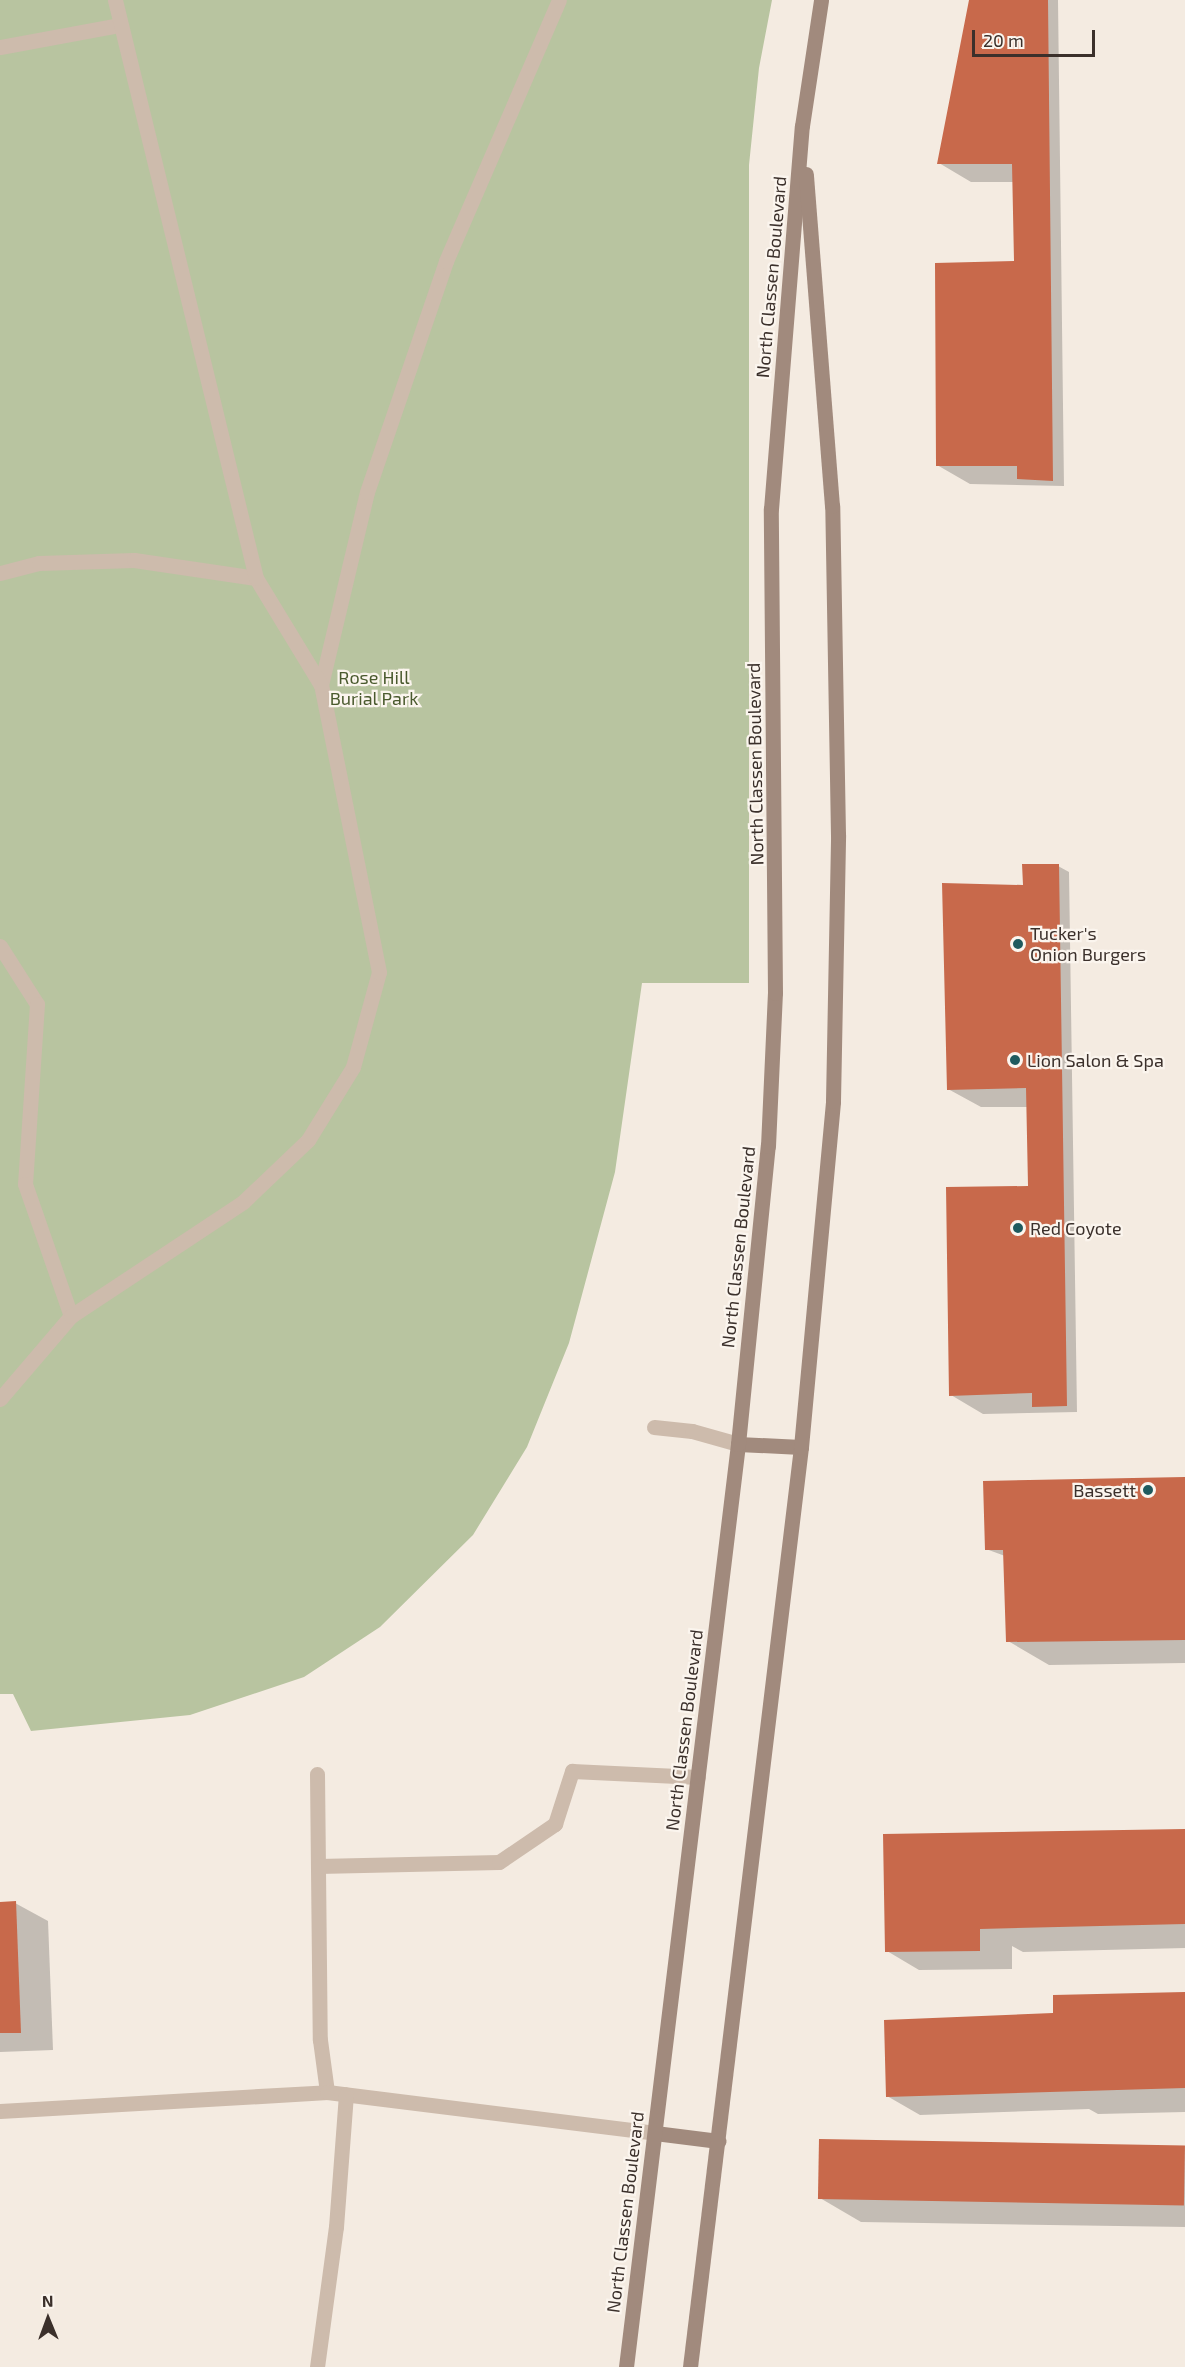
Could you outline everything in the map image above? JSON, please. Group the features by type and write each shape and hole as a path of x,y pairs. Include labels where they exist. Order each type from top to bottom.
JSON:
{"main road":[{"name":"North Classen Boulevard","path":"626,2367 738,1444 768,1146 775,981 771,509 802,126 821,0"},
{"name":"North Classen Boulevard","path":"690,2367 801,1447 833,1101 838,835 832,506 802,126"},
{"path":"738,1444 801,1447"},
{"path":"655,2133 718,2141"}],"lane":[{"path":"0,1399 70,1316 243,1202 308,1140 353,1067 379,972 321,684 256,578 115,0"},
{"path":"321,684 367,492 446,261 559,0"},
{"path":"0,47 120,25"},
{"path":"0,573 39,563 134,560 256,578"},
{"path":"0,946 37,1004 25,1184 70,1316"},
{"path":"654,1427 692,1431 738,1444"},
{"path":"318,1866 499,1862 555,1824 572,1771 698,1777"},
{"path":"317,1774 320,2040 327,2092"},
{"path":"0,2111 327,2092 655,2133"},
{"path":"317,2367 336,2226 346,2094"}],"green space":[{"name":"Rose Hill Burial Park","path":"0,0 772,0 759,68 749,165 749,983 642,983 615,1172 569,1343 527,1447 473,1535 380,1627 304,1677 190,1715 31,1731 13,1694 0,1694"}],"building":[{"path":"969,0 1048,0 1053,481 1017,479 1017,466 936,466 935,263 1014,261 1012,164 937,164"},
{"path":"1022,864 1059,864 1067,1406 1032,1407 1032,1393 949,1396 946,1187 1028,1186 1026,1088 947,1090 942,883 1023,885"},
{"path":"1185,1477 1185,1640 1006,1642 1003,1550 985,1550 983,1481"},
{"path":"1185,1829 1185,1924 980,1929 980,1951 885,1952 883,1834"},
{"path":"16,1901 21,2033 0,2033 0,1902"},
{"path":"1185,1992 1185,2088 886,2097 884,2020 1053,2013 1053,1995"},
{"path":"819,2139 1185,2145 1184,2205 818,2199"}],"place":[{"name":"Tucker's Onion Burgers","path":"1018,944"},
{"name":"Lion Salon & Spa","path":"1015,1060"},
{"name":"Red Coyote","path":"1018,1228"},
{"name":"Bassett","path":"1148,1490"}]}
